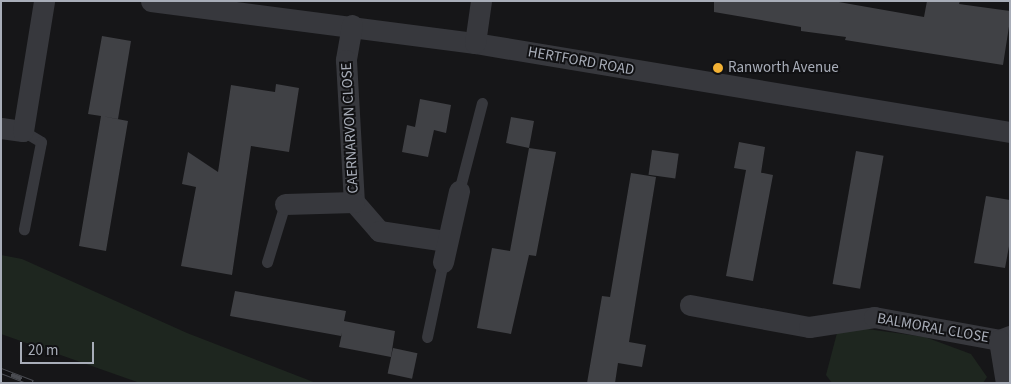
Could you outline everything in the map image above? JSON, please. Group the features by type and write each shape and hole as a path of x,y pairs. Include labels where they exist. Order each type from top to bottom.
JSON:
{"street":[{"path":"1,128 23,131 44,1"},
{"name":"HERTFORD ROAD","path":"151,1 352,25 475,43 1010,132"},
{"path":"475,43 481,1"},
{"name":"CAERNARVON CLOSE","path":"352,25 346,60 354,202 380,231 446,241"},
{"path":"443,262 446,241 460,191"},
{"name":"CAERNARVON CLOSE","path":"285,204 354,202"},
{"name":"BALMORAL CLOSE","path":"690,305 809,327 874,316 1005,338 1006,383"}],"lane":[{"path":"460,191 482,103"},
{"path":"23,131 41,142 24,229"},
{"path":"267,262 285,204"},
{"path":"428,337 443,262"}],"shaded area":[{"path":"1,255 22,259 187,333 316,383 140,383 1,334"},
{"path":"860,328 925,337 971,354 987,377 983,383 832,383 826,375 837,333"}],"building":[{"path":"714,1 833,1 924,17 927,1 960,1 959,4 1010,11 1010,20 1003,65 845,40 846,37 801,31 801,27 714,12"},
{"path":"102,36 131,41 118,119 88,114"},
{"path":"276,84 299,88 289,152 251,146 232,275 181,266 196,187 182,184 188,152 218,172 231,85 275,92"},
{"path":"420,99 451,105 446,133 434,130 428,157 402,152 407,125 415,127"},
{"path":"101,116 128,121 106,251 79,246"},
{"path":"511,117 534,121 529,148 506,143"},
{"path":"739,142 765,147 761,173 773,175 753,281 726,276 746,170 734,168"},
{"path":"529,148 556,152 536,256 529,255 511,334 477,328 492,248 510,251"},
{"path":"652,150 679,154 675,179 649,175"},
{"path":"856,151 884,156 860,289 833,284"},
{"path":"631,173 656,177 629,342 646,345 642,367 618,363 615,383 587,383 602,296 610,297"},
{"path":"986,196 1010,200 1010,241 1005,268 974,263"},
{"path":"235,291 346,311 344,321 395,331 391,357 339,347 342,333 341,336 230,316"},
{"path":"393,348 417,353 412,379 388,373"}],"railway":[{"path":"1,371 33,383"}],"place":[{"name":"Ranworth Avenue","path":"718,68"}]}
